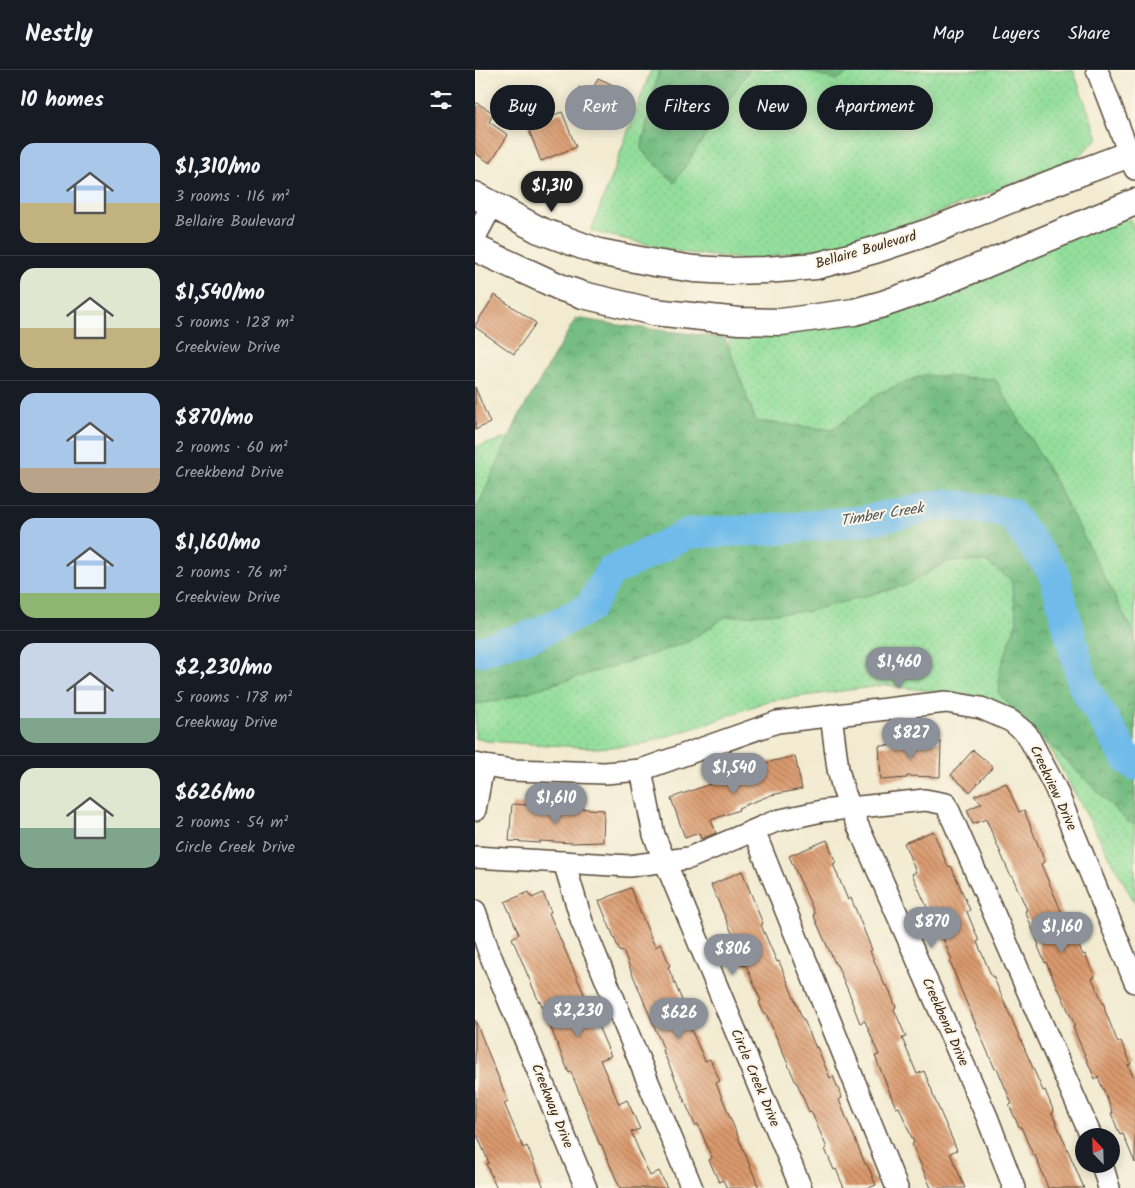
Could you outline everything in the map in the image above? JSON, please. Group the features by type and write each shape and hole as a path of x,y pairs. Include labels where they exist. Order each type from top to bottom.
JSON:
{"main road":[{"name":"Bellaire Boulevard","path":"483,200 539,230 599,252 694,269 729,271 774,270 816,266 875,250 929,232 1052,183 1133,158"},
{"path":"475,248 561,288 653,312 739,321 781,322 854,312 883,304 926,289 1135,202"}],"street":[{"path":"1097,70 1133,158"},
{"path":"475,237 483,200"},
{"name":"Creekview Drive","path":"479,765 512,770 605,773 641,770 777,722 946,702 981,708 1011,721 1027,734 1055,787 1129,947 1135,982"},
{"name":"Creekbend Drive","path":"831,715 838,769 850,808 987,1117 1014,1188"},
{"path":"475,810 479,765"},
{"name":"Circle Creek Drive","path":"641,770 654,835 801,1188"},
{"path":"475,857 629,866 689,858 776,821 822,812 925,800 946,804 1088,1128"},
{"path":"754,831 897,1188"},
{"path":"564,862 582,922 692,1188"},
{"name":"Creekway Drive","path":"475,911 489,952 586,1188"},
{"path":"1104,1173 1109,1188"}],"green space":[{"path":"651,70 1073,70 1098,138 1077,158 867,241 750,260 680,252 591,231 629,130 636,130 636,110"},
{"path":"660,70 749,70 729,100 729,85 655,85"},
{"path":"801,70 853,70 836,80"},
{"path":"646,127 646,130 709,130 674,183 641,150"},
{"path":"1129,216 1135,231 1135,903 1050,748 996,700 887,685 767,701 710,723 639,745 597,748 486,741 475,738 475,447 518,435 726,401 730,329 770,330"},
{"path":"576,318 725,338 756,421 833,430 879,393 923,375 995,379 1053,477 1135,636 1135,825 1126,820 999,694 1000,669 1017,621 1011,580 987,562 948,561 907,585 809,611 725,617 690,641 653,654 498,701 475,704 475,512 519,416"}],"building":[{"path":"598,78 613,85 595,85"},
{"path":"475,102 490,111 490,130 501,130 508,135 490,163 475,153"},
{"path":"562,112 565,120 565,130 569,130 576,147 541,161 529,130 555,130 555,115"},
{"path":"495,295 536,323 514,354 475,327"},
{"path":"475,387 490,423 475,430"},
{"path":"915,741 941,742 940,777 907,776 907,778 881,780 879,746 915,744"},
{"path":"973,750 993,767 970,792 951,775"},
{"path":"795,756 802,789 771,795 738,808 739,810 711,820 716,833 701,839 699,833 685,838 671,798 769,762"},
{"path":"1006,783 1019,812 1024,810 1045,862 1041,864 1068,927 1070,926 1095,977 1092,978 1118,1043 1121,1041 1131,1064 1128,1065 1135,1081 1135,1163 1123,1134 1120,1135 1120,1128 1117,1128 1098,1077 1095,1079 1073,1027 1075,1026 1038,946 1025,911 1027,910 986,819 973,824 967,810 982,803 974,796"},
{"path":"512,804 604,810 603,842 540,841 540,843 509,841"},
{"path":"933,831 948,867 951,866 970,910 967,912 979,941 977,942 1043,1091 1045,1090 1054,1112 1052,1113 1075,1167 1075,1173 1078,1173 1084,1188 1048,1188 1035,1155 1033,1155 1009,1105 1012,1104 961,990 950,961 952,960 937,924 935,925 912,874 916,872 904,843"},
{"path":"827,840 836,863 833,864 848,900 851,898 872,950 870,951 896,1007 894,1009 906,1037 902,1038 917,1074 924,1071 957,1150 950,1153 965,1188 931,1188 912,1144 914,1143 899,1107 896,1108 875,1056 879,1055 865,1021 860,1023 852,1000 789,856"},
{"path":"742,871 763,924 761,925 777,962 779,961 803,1020 830,1078 833,1076 842,1098 839,1100 865,1164 867,1164 876,1185 869,1188 844,1188 836,1169 834,1170 811,1111 809,1112 766,1013 764,1014 759,1002 761,1001 746,965 743,966 734,943 736,942 711,885"},
{"path":"630,888 655,947 661,944 670,966 668,967 692,1024 689,1025 705,1061 710,1059 720,1081 716,1083 759,1188 727,1188 723,1180 719,1182 709,1160 712,1158 698,1124 695,1125 623,951 620,952 599,901"},
{"path":"529,892 532,898 543,893 551,912 549,913 611,1056 600,1060 619,1104 627,1100 640,1129 631,1132 650,1176 659,1171 667,1188 620,1188 512,938 519,934 505,902"},
{"path":"475,1020 508,1101 504,1103 523,1148 527,1146 544,1188 497,1188 486,1164 489,1163 475,1130"}],"waterway":[{"name":"Timber Creek","path":"475,651 536,634 589,608 610,572 689,533 765,530 863,521 946,504 1010,513 1054,573 1084,687 1128,760 1135,765"}]}
